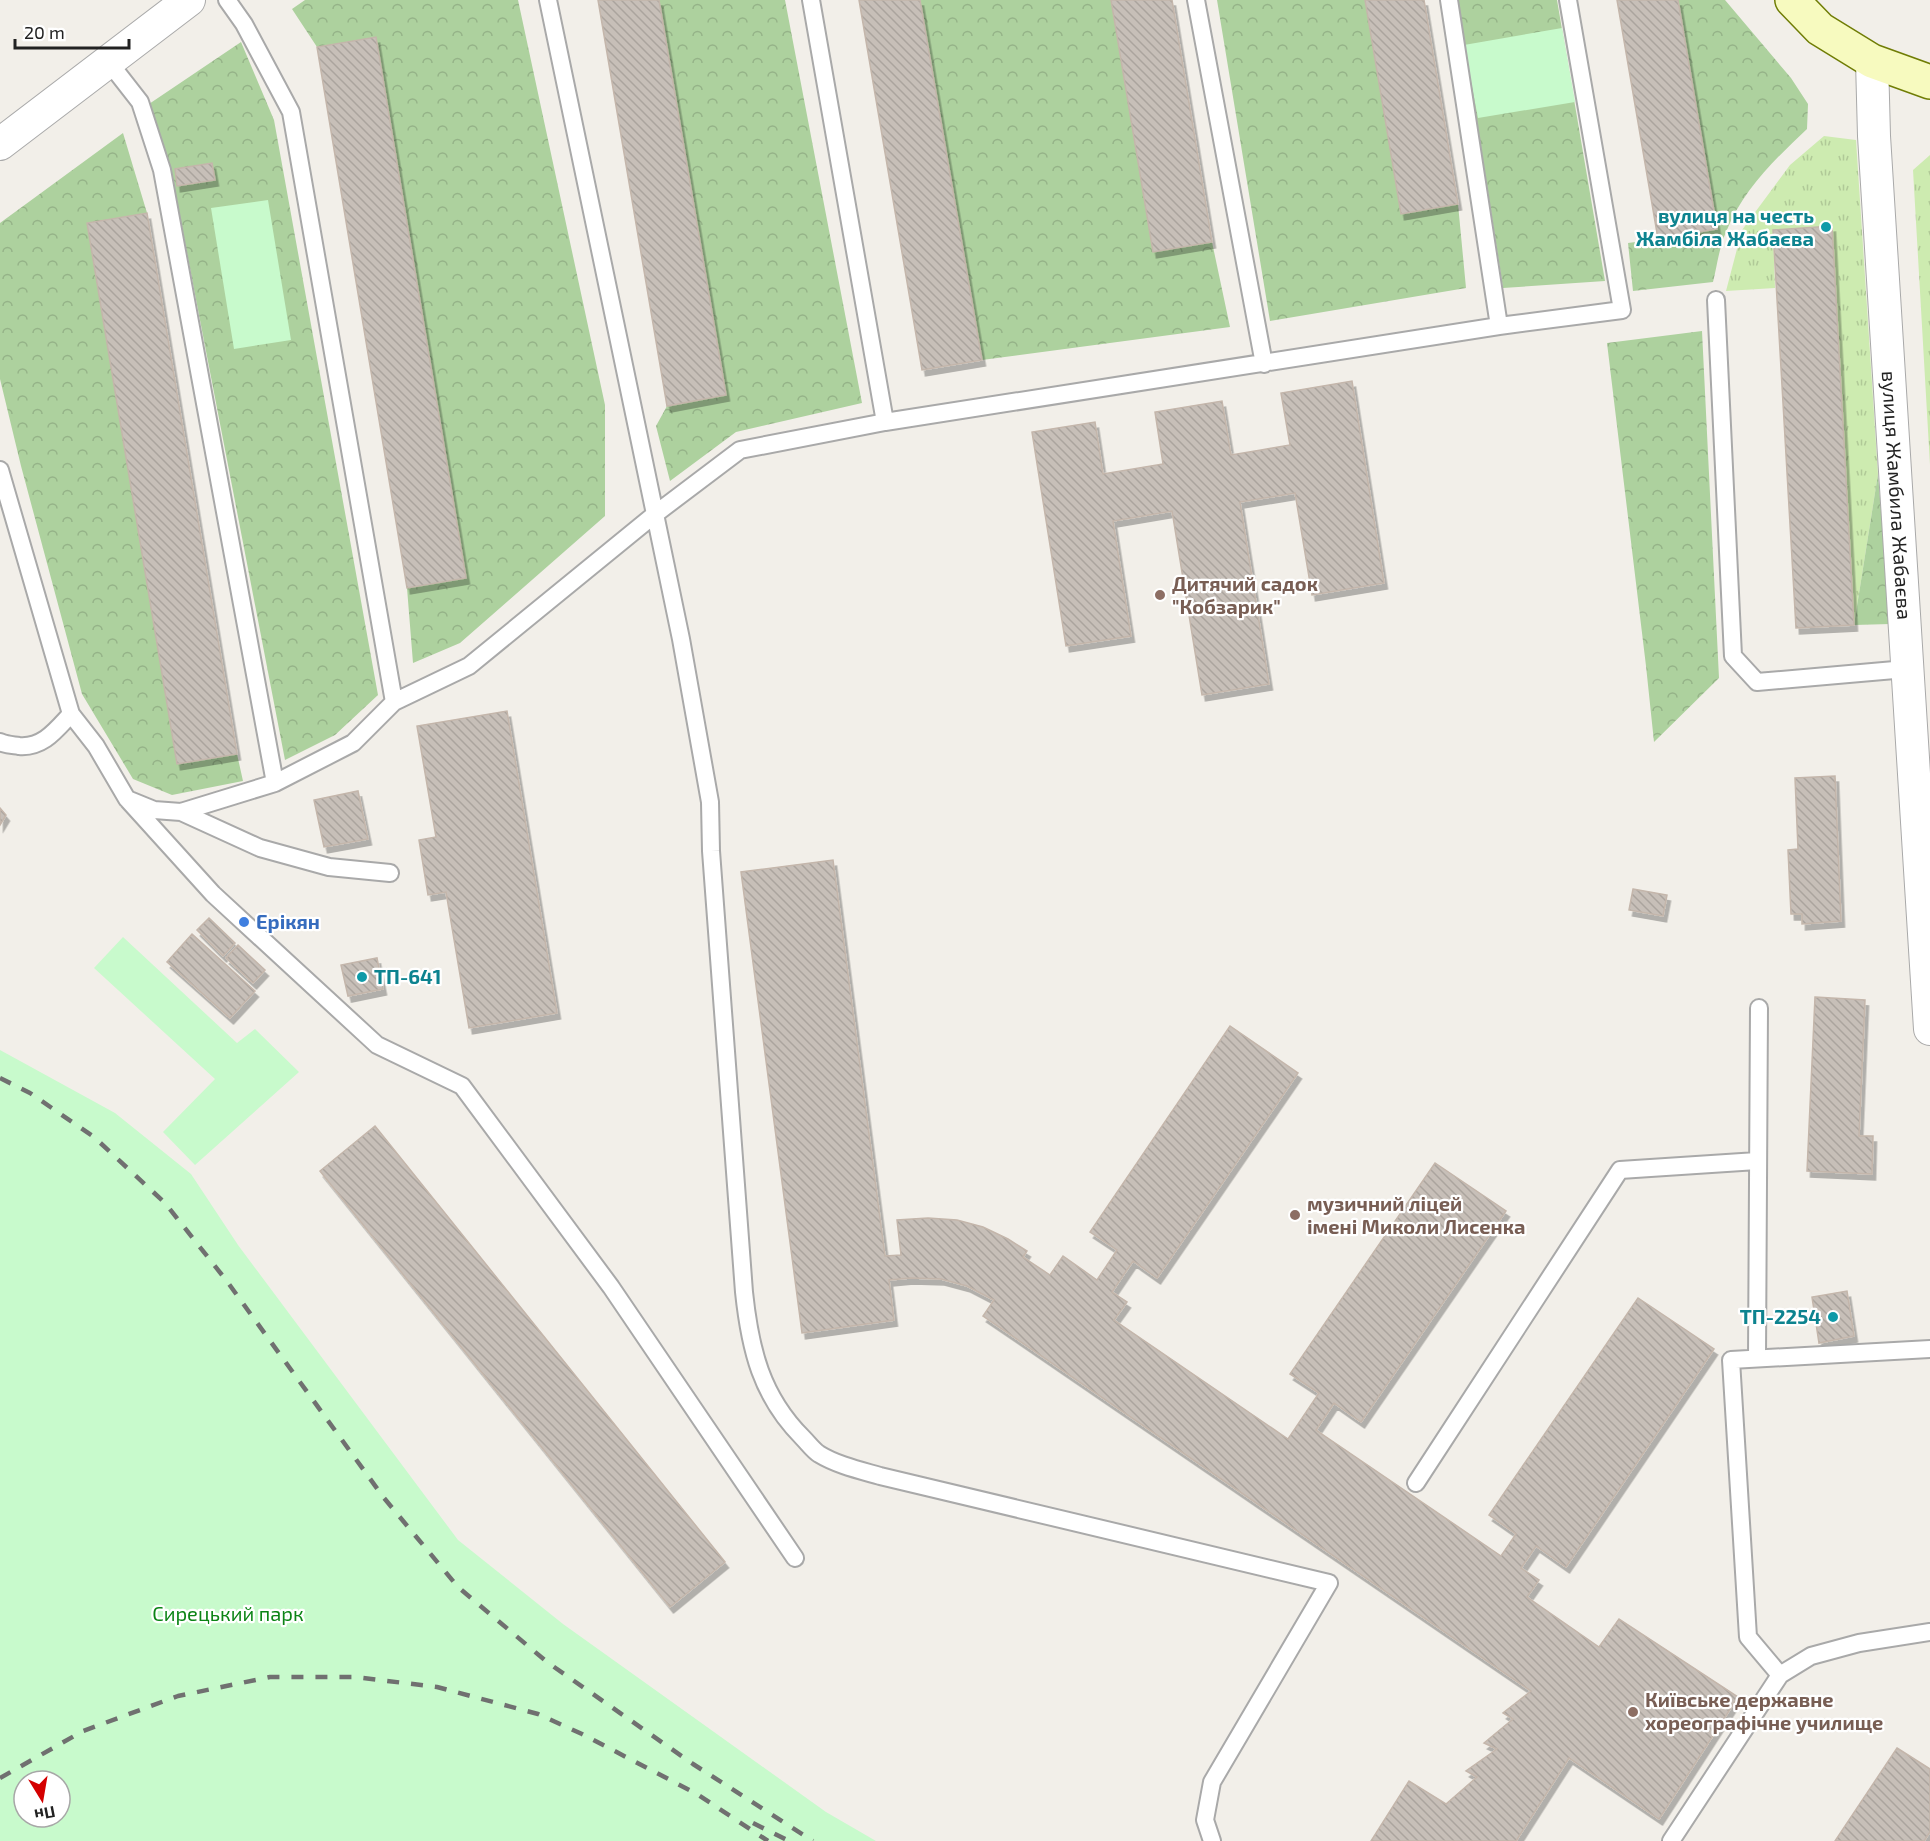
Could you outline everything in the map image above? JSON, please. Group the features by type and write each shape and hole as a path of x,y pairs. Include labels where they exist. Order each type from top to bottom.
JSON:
{"street":[{"path":"0,144 189,0"},
{"path":"1792,0 1820,29 1872,61 1930,82"},
{"name":"вулиця Жамбила Жабаєва","path":"1872,61 1874,136 1930,1029"}],"lane":[{"path":"226,0 244,24 291,112 394,702"},
{"path":"548,0 681,639 710,802 711,851 744,1292 747,1318 761,1377 784,1419 818,1453 836,1463 879,1476 1329,1583 1212,1782 1205,1820 1212,1841"},
{"path":"811,0 885,422"},
{"path":"1196,0 1264,364"},
{"path":"1449,0 1499,326"},
{"path":"181,812 275,783 353,743 394,702 469,666 654,515 740,450 885,422 1499,326 1622,310 1568,0"},
{"path":"108,61 140,102 162,171 275,783"},
{"path":"1716,300 1733,656 1757,682 1906,669"},
{"path":"0,470 71,714 96,746 127,799 213,894 377,1045 462,1086 611,1287 795,1558"},
{"path":"0,742 4,745 27,747 39,744 50,737 71,714"},
{"path":"127,799 154,810 181,812 260,848 329,867 390,873"},
{"path":"1757,1359 1759,1008"},
{"path":"1416,1483 1620,1170 1757,1161"},
{"path":"1780,1674 1748,1637 1731,1360 1930,1349"},
{"path":"1671,1841 1780,1674 1811,1656 1859,1643 1930,1632"}],"green space":[{"path":"305,0 518,0 605,405 605,516 460,643 413,663 407,588 466,578 376,38 317,47 292,9"},
{"path":"659,0 785,0 862,403 736,432 670,481 656,426 667,406 726,395"},
{"path":"920,0 1111,0 1153,252 1212,242 1230,327 982,360"},
{"path":"1217,0 1365,0 1401,214 1458,204 1466,288 1270,321"},
{"path":"1458,0 1557,0 1605,281 1503,288"},
{"path":"1678,0 1725,0 1791,78 1808,104 1807,129 1761,176 1741,202 1724,238 1713,282 1633,291 1628,243 1658,239"},
{"path":"1562,28 1575,102 1478,118 1464,45"},
{"path":"241,42 274,120 378,695 335,735 285,760 171,170 149,104"},
{"path":"123,133 147,213 88,223 177,764 237,754 243,781 172,795 133,779 82,694 0,379 0,223"},
{"path":"1824,136 1856,140 1878,474 1854,625 1773,230 1775,288 1726,291 1742,230 1790,165"},
{"path":"1930,155 1930,465 1913,170"},
{"path":"268,200 291,340 234,349 211,208"},
{"path":"1702,331 1719,678 1654,742 1607,343"},
{"path":"1878,474 1890,624 1854,625"},
{"path":"123,937 237,1043 255,1029 299,1072 195,1165 163,1132 215,1079 94,968"},
{"name":"Сирецький парк","path":"0,1050 115,1113 191,1174 238,1245 458,1540 563,1624 826,1812 876,1841 0,1841"}],"building":[{"path":"598,0 659,0 726,395 667,406"},
{"path":"859,0 920,0 982,360 922,370"},
{"path":"1111,0 1172,0 1212,242 1153,252"},
{"path":"1365,0 1424,0 1458,204 1401,214"},
{"path":"1617,0 1678,0 1717,229 1658,239"},
{"path":"376,37 466,578 407,588 317,47"},
{"path":"212,163 215,180 177,186 175,169"},
{"path":"147,213 237,754 177,764 87,223"},
{"path":"1832,226 1854,625 1796,628 1773,230"},
{"path":"1352,381 1384,583 1312,595 1295,493 1240,502 1269,684 1202,695 1172,511 1113,521 1131,636 1066,646 1032,432 1095,422 1103,474 1163,464 1155,412 1222,401 1231,455 1290,445 1281,393"},
{"path":"507,711 557,1013 469,1028 446,892 428,895 419,840 436,837 417,726"},
{"path":"1835,776 1841,921 1802,924 1802,914 1791,914 1788,850 1798,849 1795,778"},
{"path":"358,791 368,839 324,847 314,800"},
{"path":"0,808 6,815 0,825"},
{"path":"833,860 885,1256 901,1255 897,1220 928,1218 957,1220 983,1227 1008,1239 1027,1251 1023,1257 1050,1275 1063,1256 1097,1280 1117,1250 1090,1232 1230,1026 1298,1073 1157,1278 1133,1261 1112,1292 1127,1302 1114,1320 1288,1439 1319,1393 1290,1374 1435,1163 1506,1211 1361,1422 1334,1403 1316,1430 1501,1556 1516,1534 1489,1515 1638,1298 1714,1349 1566,1567 1536,1546 1521,1568 1539,1580 1527,1597 1599,1647 1619,1619 1738,1697 1659,1819 1569,1758 1516,1841 1371,1841 1409,1781 1446,1804 1477,1777 1466,1771 1497,1749 1484,1743 1513,1719 1503,1713 1531,1691 983,1316 994,1300 967,1286 941,1279 889,1280 894,1320 802,1333 741,872"},
{"path":"1633,889 1667,895 1663,916 1629,910"},
{"path":"209,918 235,943 223,956 197,930"},
{"path":"192,934 255,991 230,1018 167,962"},
{"path":"238,945 265,970 253,983 226,958"},
{"name":"ТП-641","path":"377,958 383,989 348,996 341,965"},
{"path":"1815,997 1865,1000 1859,1136 1873,1136 1872,1174 1807,1171"},
{"path":"375,1126 725,1562 670,1607 320,1171"},
{"name":"ТП-2254","path":"1847,1291 1854,1336 1819,1343 1812,1297"},
{"path":"1897,1748 1930,1769 1930,1832 1924,1841 1835,1841"}],"railway":[{"path":"0,1078 30,1093 94,1137 165,1203 226,1280 384,1498 458,1587 547,1662 693,1764 813,1841"},
{"path":"0,1778 83,1731 178,1696 270,1677 355,1677 437,1687 538,1714 582,1734 697,1794 768,1841"},
{"path":"753,1823 789,1841"}],"place":[{"name":"вулиця на честь Жамбіла Жабаєва","path":"1826,227"},
{"name":"Дитячий садок \"Кобзарик\"","path":"1160,595"},
{"name":"Ерікян","path":"244,922"},
{"name":"ТП-641","path":"362,977"},
{"name":"музичний ліцей імені Миколи Лисенка","path":"1295,1215"},
{"name":"ТП-2254","path":"1833,1317"},
{"name":"Київське державне хореографічне училище","path":"1633,1712"}]}
